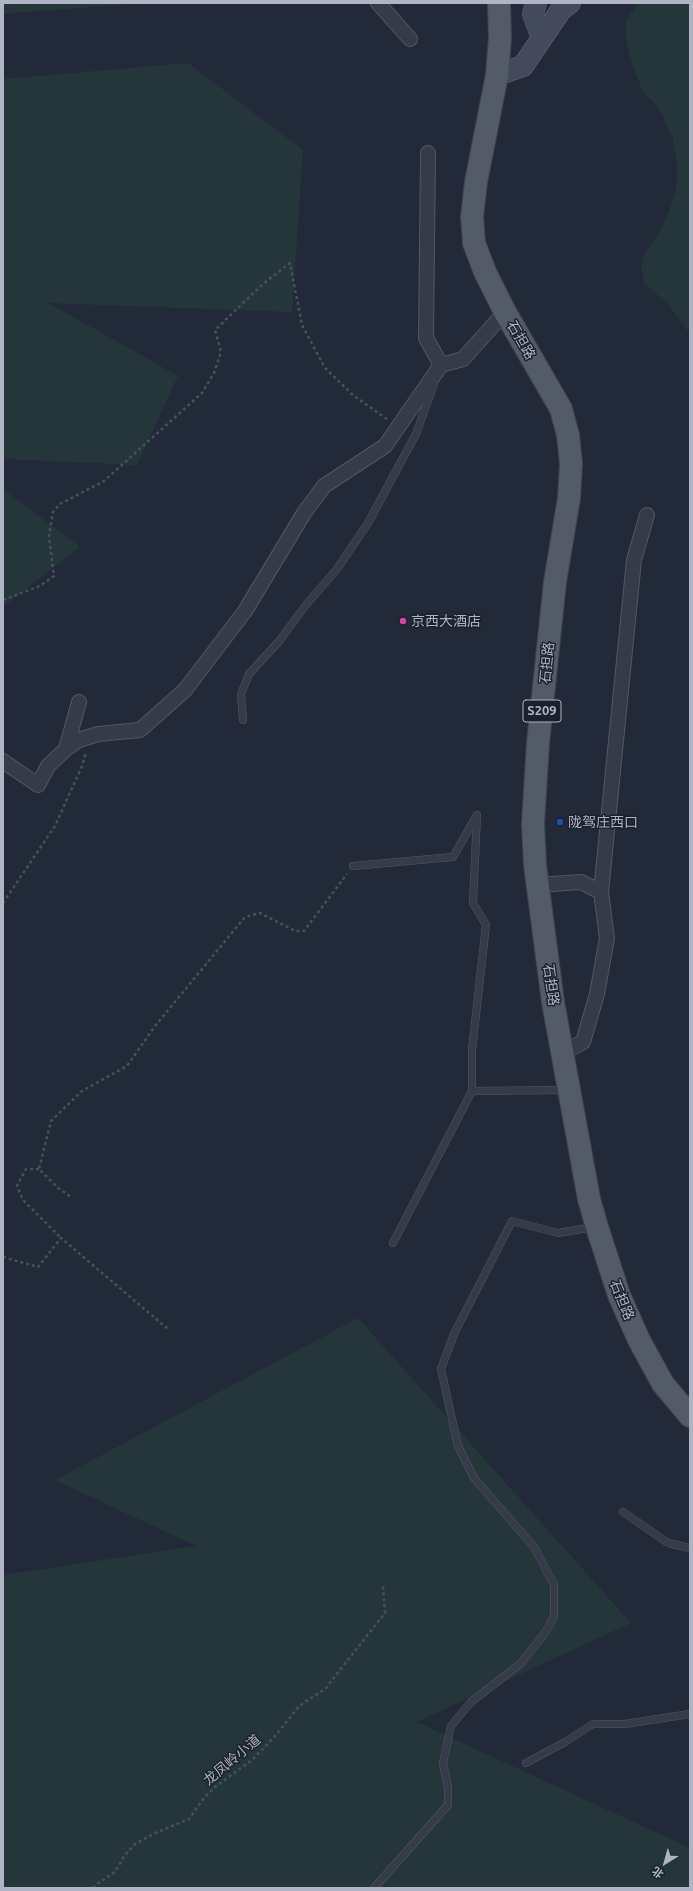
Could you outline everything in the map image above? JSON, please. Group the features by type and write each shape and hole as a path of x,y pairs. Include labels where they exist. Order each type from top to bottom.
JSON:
{"main road":[{"name":"石担路","path":"499,3 500,38 497,75 476,182 472,217 474,243 485,272 505,312 561,409 568,435 571,463 569,498 555,582 536,776 533,824 537,885 553,1002 589,1199 597,1227 619,1295 639,1340 663,1384 690,1416"}],"street":[{"path":"378,3 410,38"},
{"path":"536,3 533,14 542,38"},
{"path":"497,75 523,66 561,10 570,3"},
{"path":"428,153 426,338 441,365"},
{"path":"3,761 38,785 48,766 66,749 79,740 98,734 140,730 185,690 245,611 304,513 324,486 385,446 441,365 463,359 505,312"},
{"path":"563,1053 582,1042 597,994 607,938 601,892 634,560 647,515"},
{"path":"66,749 78,702"},
{"path":"537,885 581,882 601,892"}],"lane":[{"path":"243,720 242,694 249,674 280,640 305,606 337,569 368,523 416,434 441,365"},
{"path":"353,866 453,857 477,815 473,904 486,925 472,1050 472,1091 393,1243"},
{"path":"472,1091 569,1090"},
{"path":"374,1888 448,1805 448,1788 443,1763 451,1726 471,1702 520,1664 545,1633 554,1616 554,1585 534,1547 474,1478 458,1446 441,1369 454,1334 512,1221 558,1233 597,1227"},
{"path":"623,1512 668,1543 690,1548"},
{"path":"526,1762 566,1742 593,1724 625,1724 690,1714"}],"path":[{"path":"3,600 40,586 54,576 49,536 53,512 60,504 104,481 202,393 214,372 221,352 215,330 263,284 290,263 302,325 325,368 353,395 398,427"},
{"path":"3,903 55,826 82,766 90,736"},
{"path":"39,1168 51,1122 82,1091 127,1066 155,1026 245,917 260,913 295,931 304,931 353,866"},
{"path":"39,1168 58,1188 70,1196"},
{"path":"39,1168 26,1169 17,1186 23,1200 61,1238 169,1330"},
{"path":"3,1257 38,1267 61,1238"},
{"name":"龙凤岭小道","path":"93,1888 115,1872 125,1855 136,1844 155,1833 189,1819 204,1798 215,1787 252,1760 276,1735 299,1706 325,1689 386,1613 383,1586"}],"shaded area":[{"path":"3,3 144,3 3,14"},
{"path":"639,3 690,3 690,334 668,304 644,283 641,266 645,252 655,239 666,219 676,191 677,167 673,138 658,107 643,92 633,67 626,41 626,20"},
{"path":"188,63 303,150 292,312 49,303 178,376 137,465 3,459 3,79"},
{"path":"3,489 80,547 3,607"},
{"path":"358,1318 631,1623 417,1722 690,1848 690,1888 3,1888 3,1575 196,1546 55,1480"}],"place":[{"name":"京西大酒店","path":"403,621"},
{"name":"陇驾庄西口","path":"560,822"}]}
